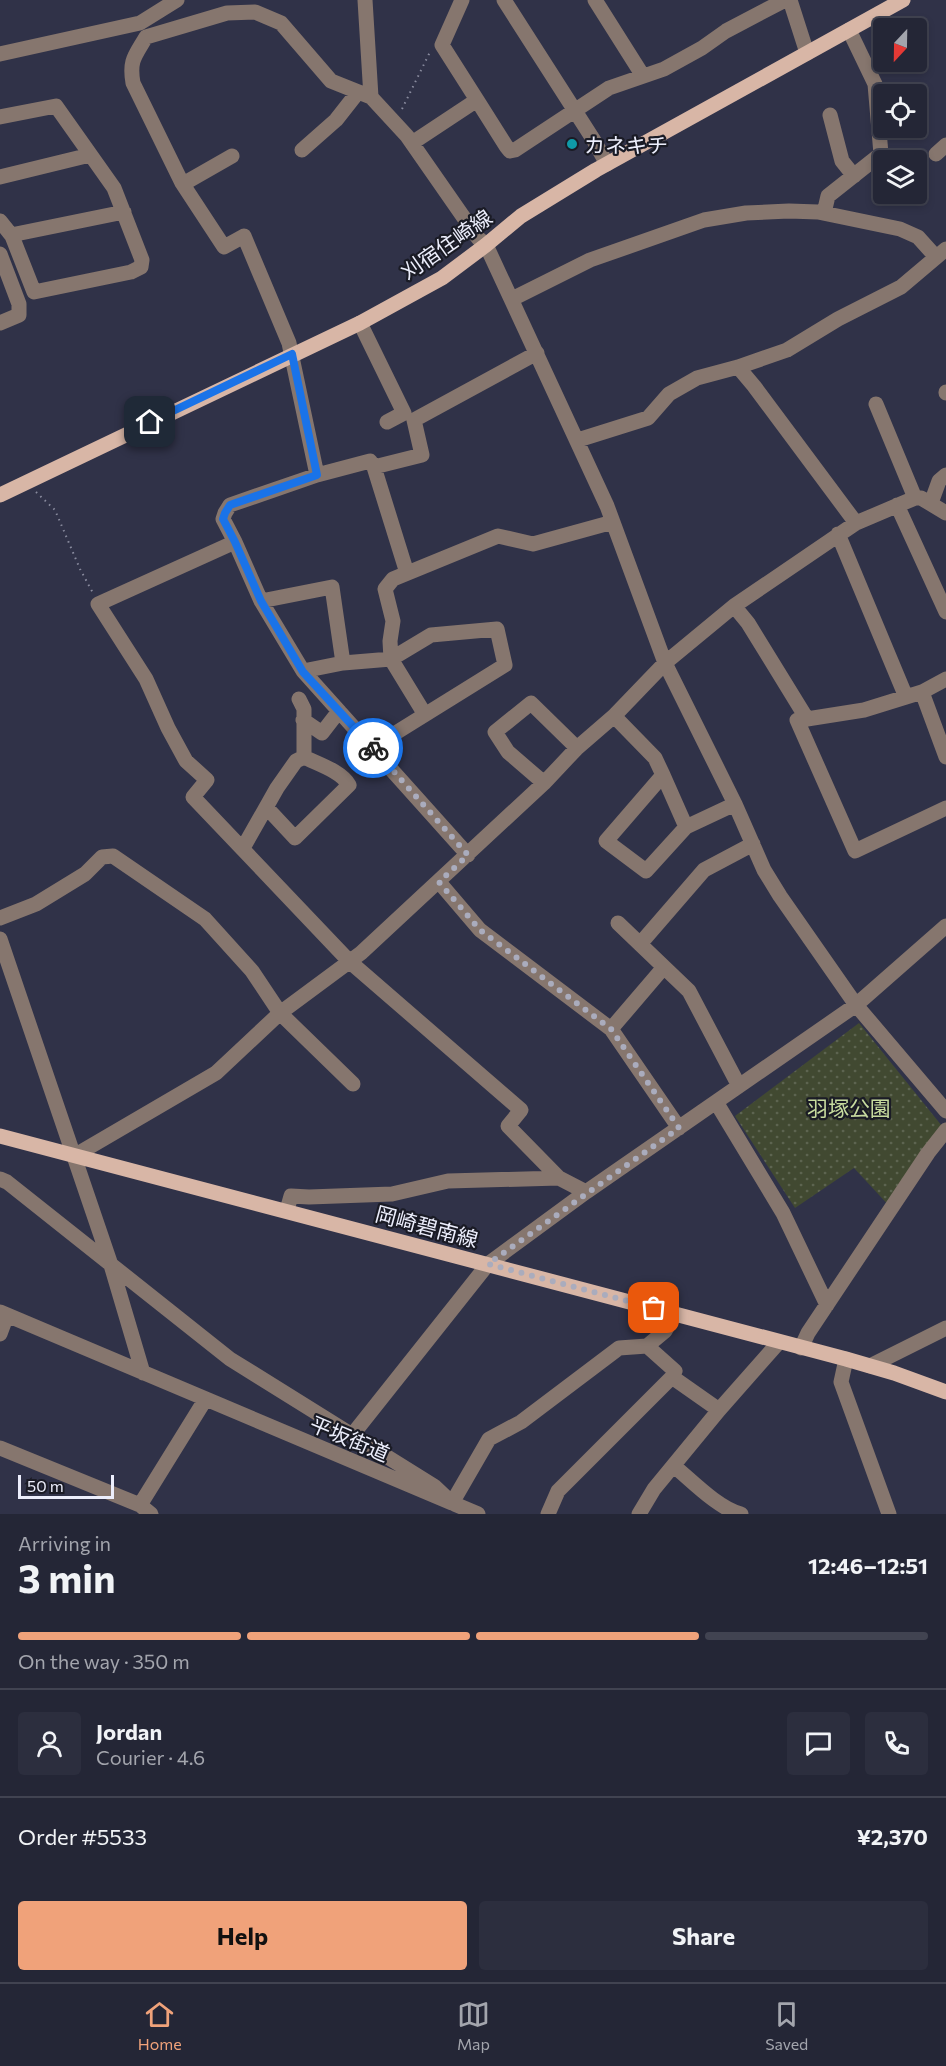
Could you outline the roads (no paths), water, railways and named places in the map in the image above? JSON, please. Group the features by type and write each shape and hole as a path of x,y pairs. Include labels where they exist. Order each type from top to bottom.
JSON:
{"main road":[{"name":"刈宿住崎線","path":"1,492 31,481 360,322 442,278 521,216 607,164 903,0"},
{"name":"岡崎碧南線","path":"0,1136 846,1359 946,1392"}],"street":[{"path":"177,0 143,30 131,63 133,83 183,184 224,247 244,236 292,354 317,475"},
{"path":"302,150 364,95 365,0"},
{"path":"462,0 442,45 510,151 515,150 609,88 664,69 702,48 726,31 785,0"},
{"path":"504,0 607,164"},
{"path":"595,0 643,76"},
{"path":"790,0 807,53"},
{"path":"0,54 227,13 255,12 281,23 331,81 364,95 412,143 478,238 486,245 578,440 613,522 665,663 735,804 764,870 856,1005 946,1112"},
{"path":"824,213 828,196 881,154 874,84 849,30"},
{"path":"412,143 477,100"},
{"path":"0,117 56,106 114,188 142,260 141,267 131,272 34,292 11,235 0,221"},
{"path":"830,115 842,161 854,176"},
{"path":"0,177 90,155"},
{"path":"183,184 232,156"},
{"path":"512,299 591,260 704,220 746,213 789,211 824,213 900,229 918,237 941,253 901,287 838,319 787,350 697,378 669,394 648,418 578,440"},
{"path":"11,235 124,212"},
{"path":"0,255 19,304 20,315 0,322"},
{"path":"360,322 404,413 387,422"},
{"path":"374,467 422,455 414,420 537,353"},
{"path":"738,367 856,523"},
{"path":"876,404 915,498"},
{"path":"407,573 374,467 370,461 317,475 230,505 223,519 261,601 303,672 468,855"},
{"path":"931,503 939,481 946,475"},
{"path":"74,1156 216,1073 280,1013 361,953 544,783 665,663 734,606 856,523 915,498 921,498 946,513"},
{"path":"897,506 946,612"},
{"path":"424,713 391,659 390,641 393,621 385,589 393,579 498,536 533,544 613,522"},
{"path":"838,534 906,697"},
{"path":"235,542 98,604 146,679 186,761 207,780 194,797 349,961 521,1110 508,1126 559,1178 586,1192"},
{"path":"261,601 332,587 343,663"},
{"path":"734,606 748,623 796,720 855,851 946,808"},
{"path":"303,672 343,663 391,659 431,635 497,629 504,664 373,747"},
{"path":"796,720 864,710 922,692 946,679"},
{"path":"922,692 946,757"},
{"path":"299,699 304,709 304,757"},
{"path":"544,783 508,752 495,732 531,703 577,748"},
{"path":"303,720 322,733 339,711"},
{"path":"614,716 655,758 686,827"},
{"path":"243,848 296,761 304,757"},
{"path":"267,808 295,838 349,785 347,781 332,771 304,757"},
{"path":"663,775 606,841 646,871 686,827 735,804"},
{"path":"640,944 704,870 753,844"},
{"path":"0,918 36,904 84,874 102,857 113,856 205,920 252,971 280,1013 353,1084"},
{"path":"439,882 480,930 611,1029 679,1128"},
{"path":"618,923 690,991 739,1086"},
{"path":"352,1434 488,1264 586,1192 856,1005 946,926"},
{"path":"0,939 111,1265 143,1373"},
{"path":"611,1029 664,966"},
{"path":"716,1102 783,1213 827,1305"},
{"path":"801,1348 808,1333 928,1153 946,1130"},
{"path":"286,1210 291,1196 392,1194 448,1181 559,1178"},
{"path":"0,1179 7,1182 230,1359 434,1486 452,1503 489,1439 521,1422 619,1348 648,1346 665,1331 675,1314"},
{"path":"0,1334 4,1313 143,1373"},
{"path":"870,1366 946,1328"},
{"path":"639,1514 651,1493 778,1342"},
{"path":"548,1514 558,1491 672,1377 675,1371 648,1346"},
{"path":"846,1359 841,1382 889,1514"},
{"name":"平坂街道","path":"143,1373 478,1514"},
{"path":"672,1377 719,1410"},
{"path":"0,1448 145,1510 206,1400"},
{"path":"674,1466 714,1499 741,1514"}],"place":[{"name":"カネキチ","path":"572,144"}],"park label":[{"name":"羽塚公園","path":"849,1107"}]}
